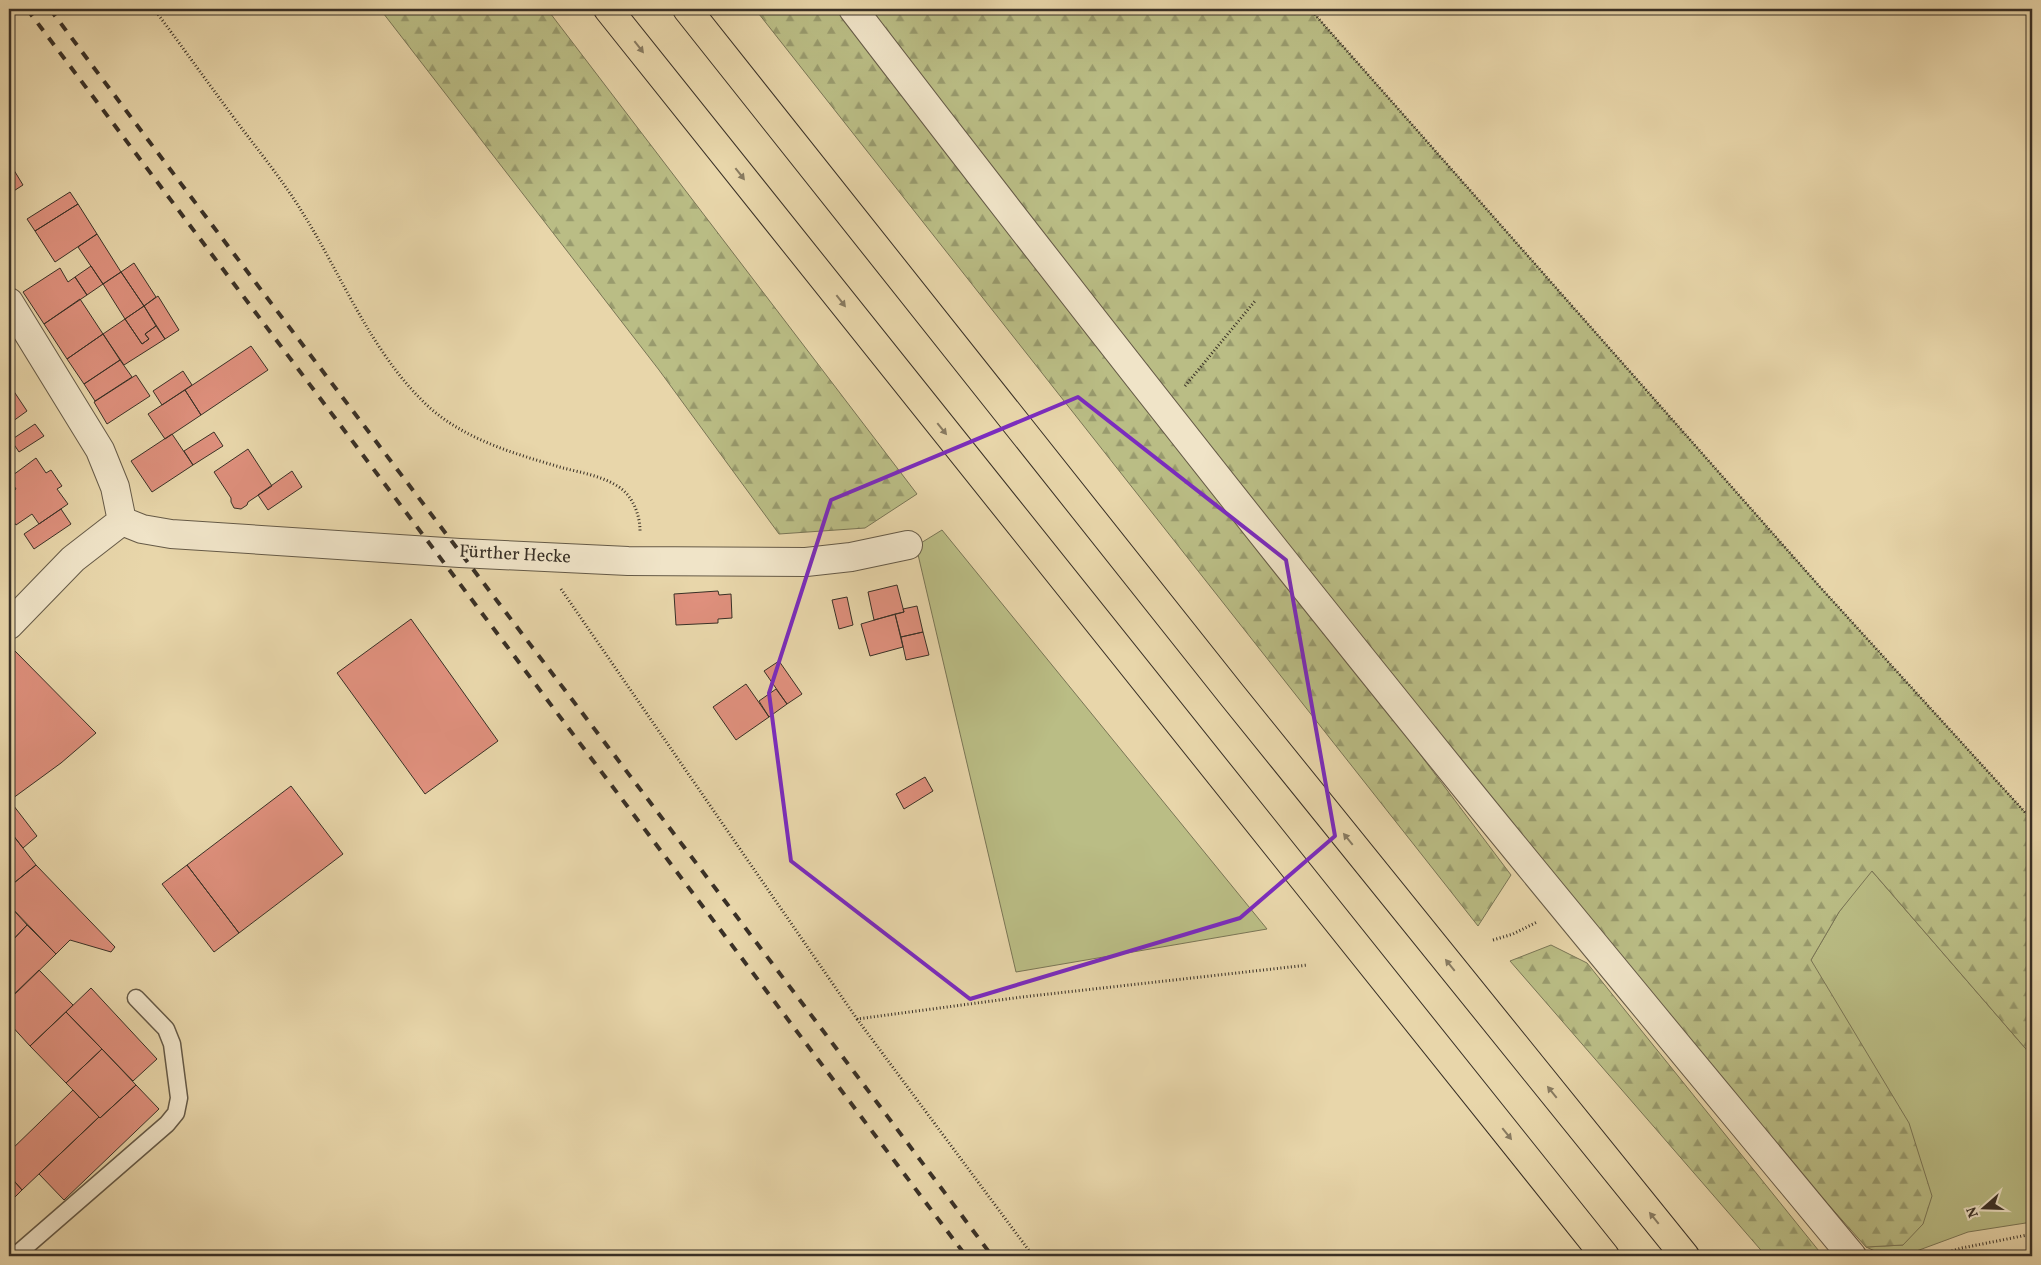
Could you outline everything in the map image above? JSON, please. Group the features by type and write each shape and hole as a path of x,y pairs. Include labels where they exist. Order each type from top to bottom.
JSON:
{"highway":[{"path":"608,9 905,383 1605,1256"},
{"path":"687,9 1232,695 1685,1256"}],"street":[{"path":"853,9 1256,527 1564,907 1852,1256"},
{"path":"9,302 100,450 115,487 122,521 73,559 9,625"},
{"name":"Fürther Hecke","path":"122,521 142,528 171,534 628,561 812,562 851,557 908,545"}],"lane":[{"path":"14,1256 167,1124 176,1113 178,1098 172,1044 166,1029 136,998"}],"path":[{"path":"154,9 297,205 381,349 414,392 432,408 470,435 515,453 602,479 622,490 634,505 640,530 636,546 628,561"},
{"path":"1310,9 1820,587 2032,820"},
{"path":"1165,410 1255,301"},
{"path":"539,557 856,1019 1033,1256"},
{"path":"1493,940 1522,930 1564,907"},
{"path":"856,1019 1022,997 1308,965"},
{"path":"1936,1256 1962,1248 2032,1234"}],"highlighted area":[{"path":"1078,397 1286,560 1335,836 1240,918 970,999 791,861 769,693 831,500"}],"green space":[{"path":"380,9 547,9 917,494 865,528 779,534 659,370"},
{"path":"755,9 1310,9 1820,587 2032,820 2032,1056 1872,871 1839,912 1811,960 1909,1123 1932,1196 1923,1224 1903,1245 1866,1247 1564,907 1097,325 1511,875 1478,926"},
{"path":"942,530 1267,929 1016,972 916,546"},
{"path":"1871,870 2032,1056 2032,1222 1968,1232 1903,1256 1886,1256 1866,1247 1903,1245 1811,960 1839,912"},
{"path":"1551,945 1587,963 1823,1256 1766,1256 1510,961"}],"building":[{"path":"9,162 23,185 9,194"},
{"path":"70,192 78,204 35,231 27,219"},
{"path":"78,204 97,234 55,262 35,231"},
{"path":"97,234 121,272 103,284 78,247"},
{"path":"134,263 156,297 144,306 121,272"},
{"path":"91,266 103,284 87,295 75,277"},
{"path":"60,268 68,282 75,277 87,295 44,324 23,292"},
{"path":"121,272 144,306 125,319 103,284"},
{"path":"158,296 179,330 165,339 144,306"},
{"path":"80,299 103,334 67,359 44,324"},
{"path":"144,306 156,326 145,334 149,339 142,344 125,319"},
{"path":"125,319 142,344 149,339 145,334 156,326 165,339 124,365 103,334"},
{"path":"103,334 120,360 84,384 67,359"},
{"path":"251,346 268,370 201,415 185,390"},
{"path":"120,360 132,377 95,401 84,384"},
{"path":"183,371 192,385 162,405 153,391"},
{"path":"136,375 150,396 107,424 94,402"},
{"path":"9,384 27,411 9,424"},
{"path":"185,390 201,415 165,439 148,414"},
{"path":"35,424 44,436 19,452 11,440"},
{"path":"214,432 223,446 193,465 184,451"},
{"path":"172,434 193,465 152,492 131,461"},
{"path":"248,449 272,486 241,509 234,508 231,498 214,472"},
{"path":"36,458 46,473 51,470 62,486 57,489 68,504 39,524 32,514 16,525 9,515 9,494 16,489 9,478"},
{"path":"292,471 302,487 268,510 258,495"},
{"path":"61,509 71,524 34,549 24,534"},
{"path":"897,585 904,612 874,620 868,592"},
{"path":"718,591 719,595 731,594 732,618 718,619 718,623 676,625 674,594"},
{"path":"847,597 853,625 839,629 832,600"},
{"path":"917,606 923,632 901,637 895,614 904,612 903,609"},
{"path":"895,614 903,647 870,656 861,624"},
{"path":"411,619 498,741 425,794 337,673"},
{"path":"923,632 929,655 906,660 901,637"},
{"path":"14,650 96,733 61,763 9,801 9,656"},
{"path":"779,661 802,694 787,704 764,671"},
{"path":"746,684 769,717 736,740 713,707"},
{"path":"776,689 787,704 769,717 759,701"},
{"path":"925,777 933,791 904,809 896,794"},
{"path":"291,786 343,854 239,933 187,865"},
{"path":"10,801 37,836 23,848 9,830"},
{"path":"9,830 36,865 9,887"},
{"path":"36,865 115,947 111,952 70,940 56,954 9,905 9,887"},
{"path":"187,865 239,933 214,952 162,884"},
{"path":"9,905 27,925 9,944"},
{"path":"27,925 56,954 14,995 9,990 9,944"},
{"path":"39,970 73,1005 30,1046 9,1023 9,999"},
{"path":"91,988 157,1059 133,1081 66,1012"},
{"path":"66,1012 102,1049 66,1083 30,1046"},
{"path":"102,1049 136,1085 100,1118 66,1083"},
{"path":"136,1085 159,1109 64,1200 39,1174"},
{"path":"73,1090 99,1117 22,1190 9,1175 9,1152"},
{"path":"9,1175 22,1190 9,1203"}],"railway":[{"path":"27,9 966,1256"},
{"path":"50,9 992,1256"}]}
